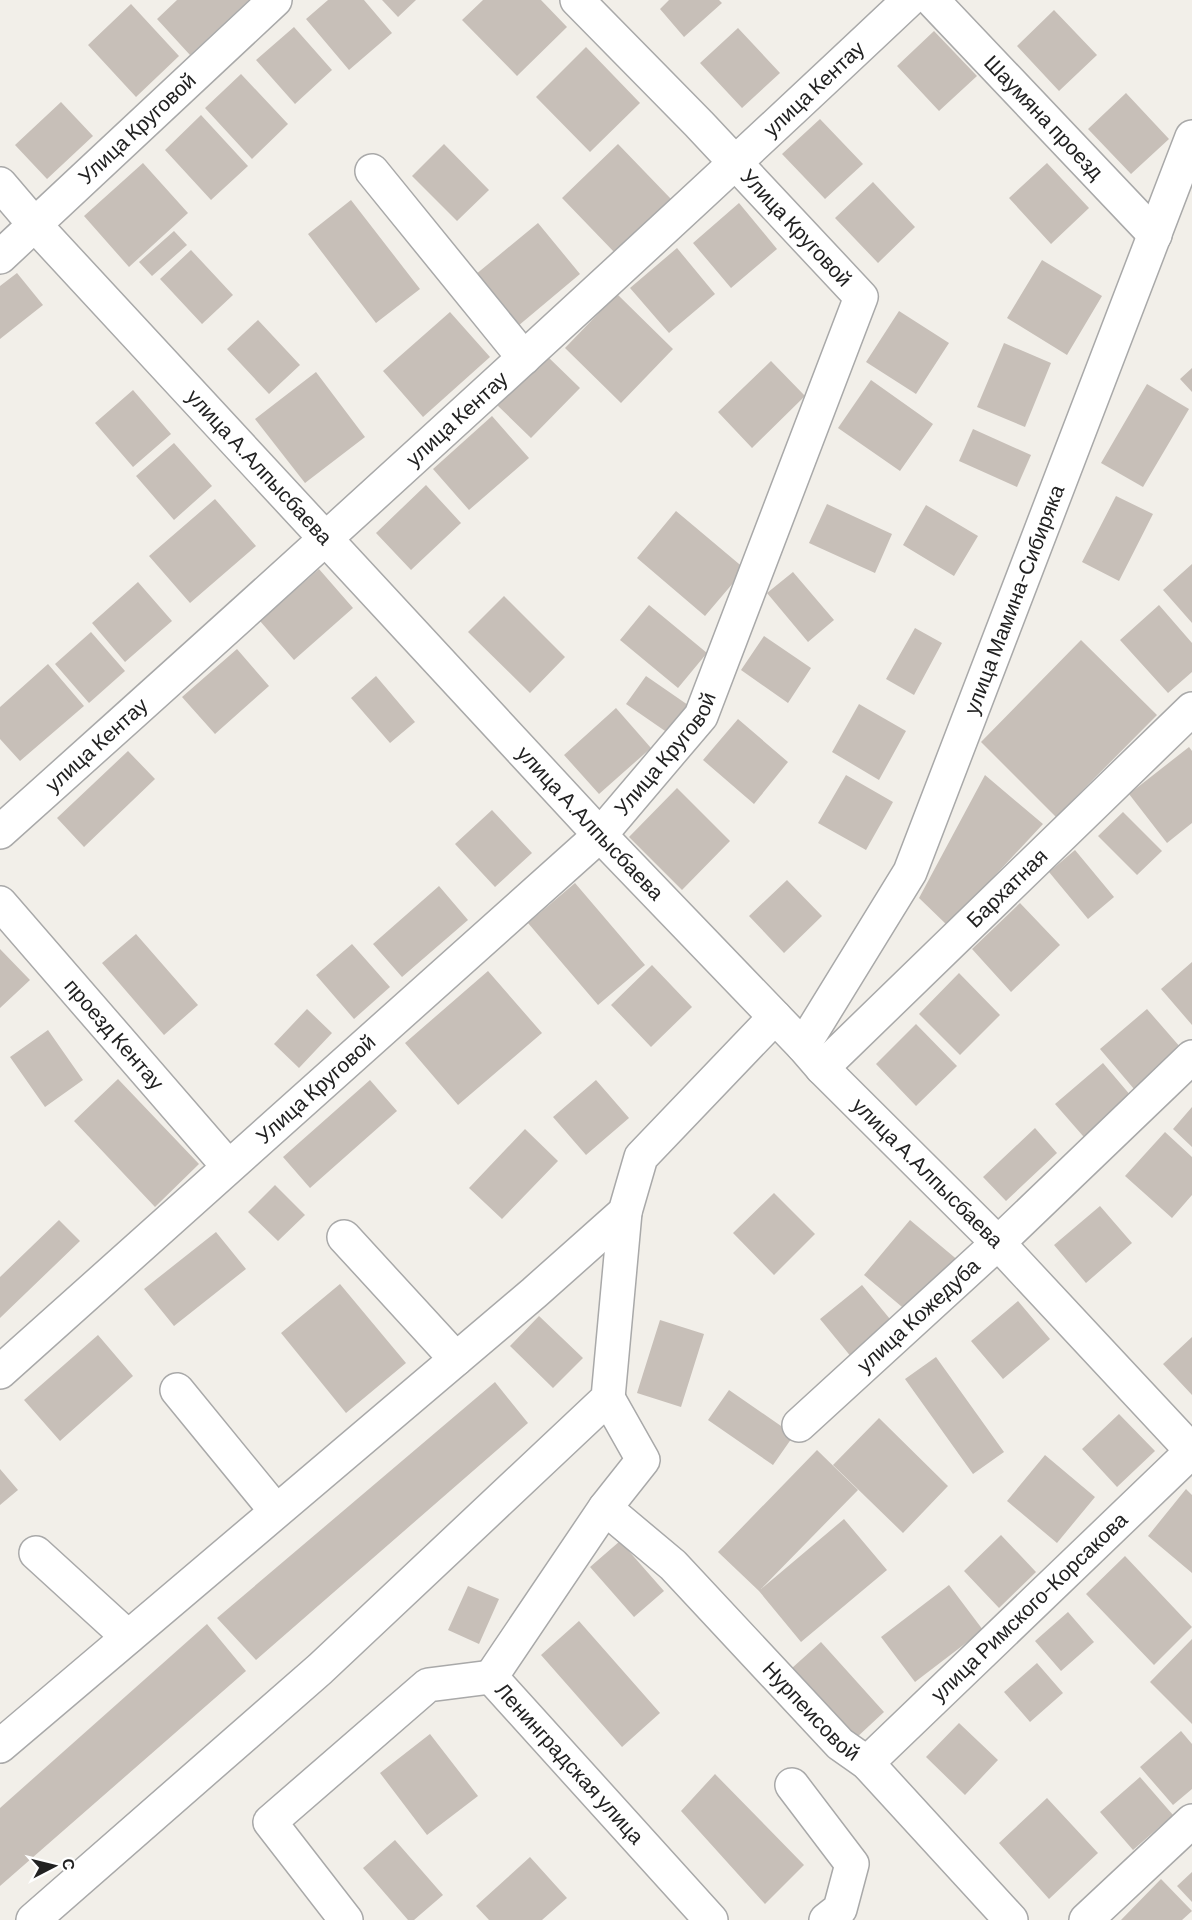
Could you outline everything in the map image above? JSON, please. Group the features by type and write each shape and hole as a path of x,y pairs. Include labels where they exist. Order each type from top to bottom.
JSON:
{"street":[{"name":"Улица Круговой","path":"0,257 275,0"},
{"name":"Улица Круговой","path":"0,1372 600,835 701,716 861,297 577,0"},
{"name":"улица Кентау","path":"0,832 327,539 736,164 909,0"},
{"name":"Шаумяна проезд","path":"932,0 1155,235"},
{"name":"улица Мамина-Сибиряка","path":"812,1057 910,872 1192,136"},
{"path":"372,171 524,358"},
{"name":"улица А.Алпысбаева","path":"0,184 35,225 600,835 812,1057 998,1243 1192,1451"},
{"name":"Бархатная","path":"812,1057 1192,709"},
{"name":"проезд Кентау","path":"0,903 228,1166"},
{"path":"33,1920 320,1669 608,1398 625,1212 641,1157 775,1017"},
{"name":"улица Кожедуба","path":"798,1425 998,1243 1192,1057"},
{"path":"0,1746 456,1359 625,1212"},
{"path":"344,1237 456,1359"},
{"path":"177,1390 276,1511"},
{"name":"Ленинградская улица","path":"608,1398 643,1460 605,1508 491,1677 711,1920"},
{"name":"улица Римского-Корсакова","path":"867,1763 1192,1451"},
{"name":"Нурпеисовой","path":"605,1508 673,1565 840,1744 867,1763 1011,1920"},
{"path":"36,1553 128,1637"},
{"path":"346,1920 270,1822 428,1685 491,1677"},
{"path":"792,1785 852,1864 840,1909 826,1920"},
{"path":"1086,1920 1192,1821"}],"building":[{"path":"177,0 249,0 190,55 157,19"},
{"path":"328,0 364,0 392,33 349,70 306,19"},
{"path":"382,0 416,0 398,17"},
{"path":"483,0 541,0 567,27 517,76 462,20"},
{"path":"669,0 719,0 722,3 684,37 660,9"},
{"path":"131,4 179,56 136,97 88,45"},
{"path":"1054,10 1097,55 1059,91 1017,46"},
{"path":"294,27 332,70 295,104 256,60"},
{"path":"738,28 780,73 742,108 700,63"},
{"path":"934,31 977,76 939,111 897,66"},
{"path":"586,47 640,103 590,152 536,97"},
{"path":"241,74 288,124 252,159 205,108"},
{"path":"1126,93 1169,139 1131,174 1088,129"},
{"path":"61,102 93,136 47,179 15,145"},
{"path":"201,115 248,166 211,200 165,150"},
{"path":"820,119 863,164 825,199 782,154"},
{"path":"444,144 489,190 457,221 412,176"},
{"path":"618,144 671,199 615,253 562,198"},
{"path":"143,163 188,213 129,267 84,216"},
{"path":"1047,163 1089,208 1051,244 1009,198"},
{"path":"873,182 915,227 878,263 835,218"},
{"path":"351,200 420,289 376,323 308,234"},
{"path":"739,203 777,249 731,288 693,243"},
{"path":"538,223 580,274 518,326 475,275"},
{"path":"174,231 187,245 152,276 139,262"},
{"path":"677,248 715,294 669,333 630,288"},
{"path":"191,250 233,295 202,324 160,279"},
{"path":"1042,260 1102,296 1067,355 1007,318"},
{"path":"17,273 43,305 0,339 0,286"},
{"path":"617,294 673,349 621,403 565,348"},
{"path":"899,311 949,343 916,394 866,362"},
{"path":"450,312 490,357 423,417 383,371"},
{"path":"258,320 300,365 269,394 227,349"},
{"path":"1004,343 1051,363 1025,427 977,407"},
{"path":"546,355 580,388 531,438 497,405"},
{"path":"771,361 805,396 752,448 718,412"},
{"path":"1192,368 1192,392 1180,379"},
{"path":"316,372 365,437 305,483 255,419"},
{"path":"871,380 933,424 900,471 838,428"},
{"path":"1147,384 1189,409 1143,487 1101,463"},
{"path":"133,390 171,434 133,467 95,423"},
{"path":"492,416 529,458 469,510 433,469"},
{"path":"973,429 1031,455 1017,487 959,461"},
{"path":"174,443 212,486 174,520 136,476"},
{"path":"426,485 461,523 411,570 376,533"},
{"path":"1116,496 1153,514 1119,581 1082,562"},
{"path":"215,499 256,546 190,603 149,556"},
{"path":"827,504 892,534 875,573 809,543"},
{"path":"926,505 978,536 954,576 903,545"},
{"path":"676,511 745,569 705,616 637,558"},
{"path":"1192,564 1192,623 1163,590"},
{"path":"319,569 353,608 294,660 260,621"},
{"path":"793,572 834,620 808,642 767,593"},
{"path":"138,582 172,621 125,662 92,623"},
{"path":"504,596 565,657 530,693 468,632"},
{"path":"649,605 707,653 678,688 620,640"},
{"path":"1159,605 1192,643 1192,672 1168,693 1120,640"},
{"path":"915,628 942,643 914,695 886,679"},
{"path":"91,632 125,671 89,703 55,664"},
{"path":"764,636 811,668 788,703 741,670"},
{"path":"1081,640 1157,715 1056,817 981,742"},
{"path":"237,649 269,686 215,734 182,697"},
{"path":"48,664 84,706 20,761 0,739 0,707"},
{"path":"376,676 415,722 390,743 351,698"},
{"path":"646,676 688,705 668,733 626,704"},
{"path":"859,704 906,731 879,780 832,752"},
{"path":"616,708 651,748 599,794 564,755"},
{"path":"738,719 788,762 754,804 703,760"},
{"path":"1189,747 1192,751 1192,823 1167,843 1129,794"},
{"path":"128,751 155,779 84,847 57,818"},
{"path":"846,775 893,802 866,850 818,823"},
{"path":"985,775 1043,824 948,926 919,898"},
{"path":"677,788 730,841 682,890 629,837"},
{"path":"492,810 532,853 495,887 455,844"},
{"path":"1123,812 1162,851 1137,875 1098,836"},
{"path":"1075,850 1114,897 1088,919 1049,872"},
{"path":"787,880 822,916 784,953 749,916"},
{"path":"575,883 645,965 598,1005 528,923"},
{"path":"439,886 468,920 402,977 373,944"},
{"path":"1020,903 1060,945 1011,992 972,949"},
{"path":"136,934 198,1005 164,1035 102,963"},
{"path":"352,944 390,987 354,1019 316,975"},
{"path":"0,949 30,980 0,1008"},
{"path":"1192,962 1192,1025 1161,989"},
{"path":"652,965 692,1007 651,1047 611,1005"},
{"path":"488,971 542,1033 458,1105 405,1043"},
{"path":"959,973 1000,1015 960,1055 919,1014"},
{"path":"307,1009 332,1033 299,1068 274,1044"},
{"path":"1147,1009 1181,1048 1134,1089 1100,1049"},
{"path":"916,1024 957,1066 916,1106 876,1064"},
{"path":"48,1030 83,1080 45,1107 10,1057"},
{"path":"1103,1063 1137,1103 1090,1144 1055,1104"},
{"path":"118,1079 199,1164 155,1207 74,1121"},
{"path":"370,1080 397,1111 310,1188 283,1157"},
{"path":"596,1080 629,1118 586,1155 553,1117"},
{"path":"1192,1107 1192,1147 1173,1129"},
{"path":"1035,1128 1057,1153 1006,1201 983,1177"},
{"path":"525,1129 558,1161 502,1219 469,1188"},
{"path":"1165,1132 1192,1157 1192,1195 1172,1218 1125,1176"},
{"path":"275,1185 305,1215 278,1241 248,1212"},
{"path":"774,1193 815,1234 774,1275 733,1233"},
{"path":"1100,1206 1132,1243 1086,1283 1054,1245"},
{"path":"59,1220 80,1241 0,1318 0,1277"},
{"path":"910,1220 960,1262 914,1317 864,1275"},
{"path":"216,1232 246,1269 174,1326 144,1289"},
{"path":"340,1284 406,1363 346,1413 281,1333"},
{"path":"862,1285 899,1330 857,1364 820,1319"},
{"path":"1018,1301 1050,1339 1003,1379 971,1341"},
{"path":"539,1316 583,1358 553,1388 510,1346"},
{"path":"660,1320 704,1334 681,1407 637,1393"},
{"path":"98,1335 133,1376 60,1441 24,1400"},
{"path":"1192,1337 1192,1395 1163,1364"},
{"path":"936,1357 1004,1452 973,1474 905,1379"},
{"path":"495,1382 528,1423 256,1660 217,1618"},
{"path":"729,1390 794,1435 773,1465 708,1420"},
{"path":"1119,1414 1155,1451 1117,1487 1082,1449"},
{"path":"879,1418 948,1486 903,1533 833,1465"},
{"path":"817,1450 858,1490 761,1589 844,1519 887,1570 801,1642 759,1591 718,1552"},
{"path":"1045,1455 1095,1497 1057,1543 1007,1501"},
{"path":"0,1469 18,1490 0,1505"},
{"path":"1186,1489 1192,1495 1192,1573 1148,1536"},
{"path":"1001,1535 1036,1572 999,1608 964,1571"},
{"path":"620,1541 664,1591 634,1617 590,1567"},
{"path":"1125,1556 1192,1627 1154,1665 1086,1594"},
{"path":"949,1585 983,1630 915,1682 881,1637"},
{"path":"468,1586 499,1599 479,1644 448,1630"},
{"path":"1068,1612 1094,1642 1061,1671 1035,1641"},
{"path":"579,1621 660,1713 622,1747 541,1655"},
{"path":"207,1624 246,1671 0,1886 0,1808"},
{"path":"1192,1639 1192,1724 1150,1682"},
{"path":"821,1642 884,1712 855,1739 792,1668"},
{"path":"1037,1663 1063,1693 1030,1722 1004,1692"},
{"path":"959,1723 998,1760 965,1795 926,1757"},
{"path":"1181,1731 1192,1744 1192,1789 1173,1805 1140,1767"},
{"path":"430,1734 478,1796 427,1835 380,1773"},
{"path":"715,1774 804,1865 765,1904 681,1811"},
{"path":"1140,1777 1173,1815 1133,1850 1100,1812"},
{"path":"1047,1798 1098,1853 1049,1899 999,1843"},
{"path":"395,1840 443,1895 414,1920 408,1920 363,1868"},
{"path":"530,1857 567,1898 542,1920 489,1920 476,1906"},
{"path":"1192,1872 1192,1902 1177,1886"},
{"path":"1161,1879 1192,1911 1182,1920 1121,1920"}]}
